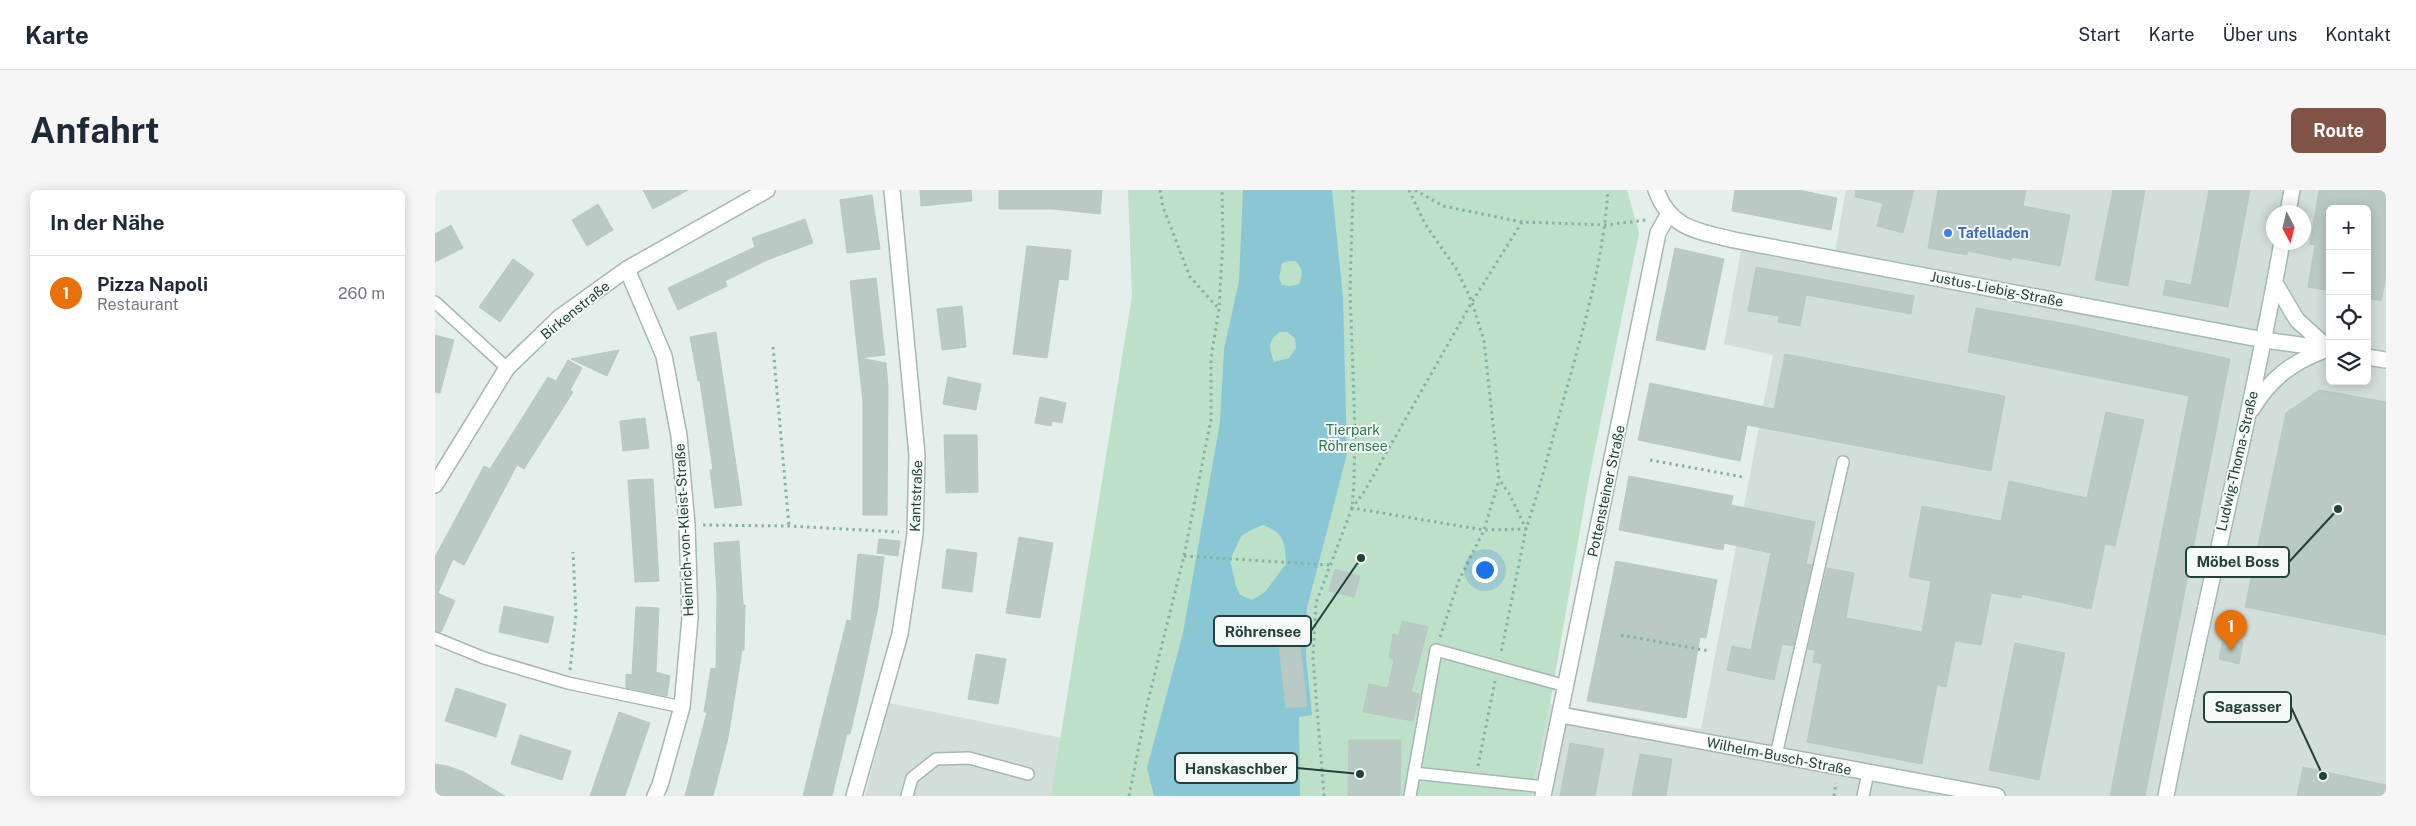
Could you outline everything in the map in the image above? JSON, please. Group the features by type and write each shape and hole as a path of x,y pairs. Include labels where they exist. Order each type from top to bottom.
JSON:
{"street":[{"name":"Birkenstraße","path":"435,485 507,368 561,317 627,269 767,190"},
{"name":"Kantstraße","path":"854,796 900,634 915,534 917,455 892,190"},
{"path":"1656,190 1662,207 1668,215"},
{"path":"2289,205 2292,190"},
{"name":"Justus-Liebig-Straße","path":"1668,215 1695,230 1740,241 2264,340 2326,349"},
{"name":"Pottensteiner Straße","path":"1544,792 1658,234 1668,215"},
{"name":"Ludwig-Thoma-Straße","path":"2166,796 2185,696 2264,340 2281,250"},
{"name":"Heinrich-von-Kleist-Straße","path":"627,269 664,356 679,436 687,525 690,618 682,707 660,785 655,796"},
{"path":"2275,283 2297,320 2326,346"},
{"path":"2246,419 2260,395 2280,373 2304,358 2326,350"},
{"path":"2371,358 2386,360"},
{"name":"Wilhelm-Busch-Straße","path":"1561,715 1997,796"}],"lane":[{"path":"435,302 507,368"},
{"path":"1776,755 1843,462"},
{"path":"435,638 484,658 568,683 682,707"},
{"path":"1410,796 1436,650 1566,686"},
{"path":"907,796 912,778 936,759 969,758 1028,774"},
{"path":"1414,773 1544,792"},
{"path":"1863,796 1867,773"}],"path":[{"path":"1160,190 1163,208 1190,277 1219,308"},
{"path":"1129,796 1147,705 1184,556 1211,419 1211,358 1219,308 1223,241 1222,190"},
{"path":"1352,508 1355,429 1350,291 1353,190"},
{"path":"1409,190 1425,224 1457,270 1472,302 1484,341 1499,480 1484,530 1459,580 1436,650"},
{"path":"1415,190 1443,206 1522,222 1605,225 1646,220"},
{"path":"1474,781 1526,529 1538,493 1586,320 1605,225 1608,190"},
{"path":"1324,796 1313,658 1316,603 1327,565 1352,508 1364,492 1472,302 1522,222"},
{"path":"773,347 789,526"},
{"path":"1650,460 1743,477"},
{"path":"1499,480 1510,495 1526,529"},
{"path":"1352,508 1484,530 1526,529"},
{"path":"687,525 789,526 915,534"},
{"path":"568,683 576,614 573,552"},
{"path":"1184,556 1286,564 1327,565"},
{"path":"1621,635 1709,651"}],"shaded area":[{"path":"1846,190 2386,190 2386,796 1531,796 1550,704 1701,729 1773,355 1724,344 1741,250 1832,267"},
{"path":"889,703 1062,738 1051,796 865,796"}],"green space":[{"name":"Tierpark Röhrensee","path":"1128,190 1627,190 1639,233 1589,478 1550,704 1531,796 1051,796 1132,296"}],"water":[{"path":"1243,190 1332,190 1343,297 1347,454 1307,608 1306,657 1312,715 1299,717 1300,796 1154,796 1147,768 1183,633 1220,422 1224,349 1239,281","holes":["1296,261 1302,275 1299,284 1282,285 1279,278 1282,263","1280,332 1287,332 1295,338 1296,348 1289,358 1274,362 1270,345","1263,525 1280,535 1284,545 1286,564 1265,592 1252,600 1240,595 1230,560 1241,536"]}],"building":[{"path":"643,190 688,190 653,209"},
{"path":"920,190 971,190 972,201 921,206"},
{"path":"999,190 1102,190 1100,214 1053,209 999,209"},
{"path":"1735,190 1798,190 1837,198 1831,230 1732,211"},
{"path":"1856,190 1914,190 1903,233 1877,226 1883,203 1855,197"},
{"path":"1938,190 2026,190 2023,206 2070,215 2060,266 2012,257 2011,260 1968,251 1967,255 1928,248"},
{"path":"2113,190 2145,190 2128,286 2095,280"},
{"path":"2209,190 2250,190 2228,307 2163,295 2166,280 2191,285"},
{"path":"2319,190 2386,190 2386,277 2381,301 2371,299 2371,205 2326,205 2326,290 2308,287 2315,245 2311,244"},
{"path":"872,195 880,249 847,253 840,200"},
{"path":"598,204 613,230 587,246 572,220"},
{"path":"805,219 813,243 767,260 725,281 727,286 678,310 668,288 755,247 752,238"},
{"path":"451,225 463,248 435,262 435,234"},
{"path":"1027,246 1071,250 1068,280 1059,279 1047,358 1013,354"},
{"path":"1675,248 1724,259 1705,350 1656,340"},
{"path":"513,259 534,274 500,322 479,307"},
{"path":"1756,267 1914,296 1911,314 1806,295 1800,326 1778,322 1779,316 1748,311"},
{"path":"876,278 885,355 860,358 886,363 888,387 887,515 863,515 863,402 850,281"},
{"path":"962,306 966,347 942,350 937,309"},
{"path":"1976,308 2073,325 2230,359 2145,796 2110,796 2189,396 1968,352"},
{"path":"716,332 742,505 715,508 710,470 713,470 700,381 698,381 690,337"},
{"path":"435,335 454,340 440,393 435,392"},
{"path":"619,350 607,376 571,359"},
{"path":"1785,354 2005,396 1991,471 1747,425 1740,461 1638,440 1650,383 1774,409"},
{"path":"568,360 582,368 570,390 573,392 524,469 517,465 464,565 453,559 438,593 455,601 441,632 435,631 435,557 484,466 490,469 548,377 556,381"},
{"path":"948,377 981,384 976,410 943,404"},
{"path":"2319,390 2386,402 2386,635 2245,607 2286,413"},
{"path":"1040,397 1066,403 1062,423 1052,421 1051,426 1035,423"},
{"path":"2106,412 2144,420 2115,546 2105,544 2091,609 2022,594 2021,598 1991,593 1981,645 1955,641 1946,687 1937,685 1922,764 1807,742 1822,664 1813,662 1815,650 1808,649 1827,568 1854,573 1846,618 1922,632 1931,581 1909,577 1922,506 2001,521 2009,481 2087,498"},
{"path":"645,418 649,448 623,451 620,421"},
{"path":"944,435 977,435 978,492 946,493"},
{"path":"1629,476 1733,496 1731,505 1815,522 1806,564 1812,565 1793,646 1782,644 1774,680 1727,670 1732,646 1751,650 1771,553 1724,543 1723,550 1619,530"},
{"path":"653,479 659,581 635,582 628,480"},
{"path":"1019,537 1053,543 1040,618 1006,613"},
{"path":"879,539 900,541 898,556 877,553"},
{"path":"739,541 743,605 745,605 744,650 742,650 728,738 713,796 685,796 707,712 704,712 711,668 716,669 717,596 714,543"},
{"path":"947,549 977,553 972,592 942,588"},
{"path":"858,554 884,557 878,607 860,691 832,796 803,796 847,620 851,621"},
{"path":"1616,561 1717,580 1706,638 1700,637 1686,718 1587,701"},
{"path":"1335,569 1360,576 1354,597 1329,591"},
{"path":"504,606 554,617 548,643 499,632"},
{"path":"636,607 659,608 656,672 670,676 667,696 626,688 626,674 632,675"},
{"path":"1402,621 1428,627 1411,692 1419,694 1413,721 1363,712 1369,684 1388,688 1394,660 1389,658 1393,634 1399,636"},
{"path":"2223,638 2243,642 2239,664 2219,659"},
{"path":"2015,643 2065,653 2039,780 1989,770"},
{"path":"1300,644 1307,706 1286,708 1279,647"},
{"path":"976,654 1006,659 998,704 968,699"},
{"path":"456,688 506,704 496,737 445,721"},
{"path":"619,712 650,723 625,796 590,796"},
{"path":"520,735 571,751 562,780 511,764"},
{"path":"1349,740 1401,740 1400,796 1348,796"},
{"path":"1570,743 1604,749 1595,796 1560,796"},
{"path":"1640,754 1672,759 1666,796 1632,796"},
{"path":"435,764 464,772 505,796 435,796"},
{"path":"2303,767 2386,785 2386,796 2297,796"}],"place":[{"name":"Tafelladen","path":"1948,233"},
{"name":"Möbel Boss","path":"2338,509"},
{"name":"Röhrensee","path":"1361,558"},
{"name":"Pizza Napoli","path":"2231,651"},
{"name":"Hanskaschber","path":"1360,774"},
{"name":"Sagasser","path":"2323,776"}]}
